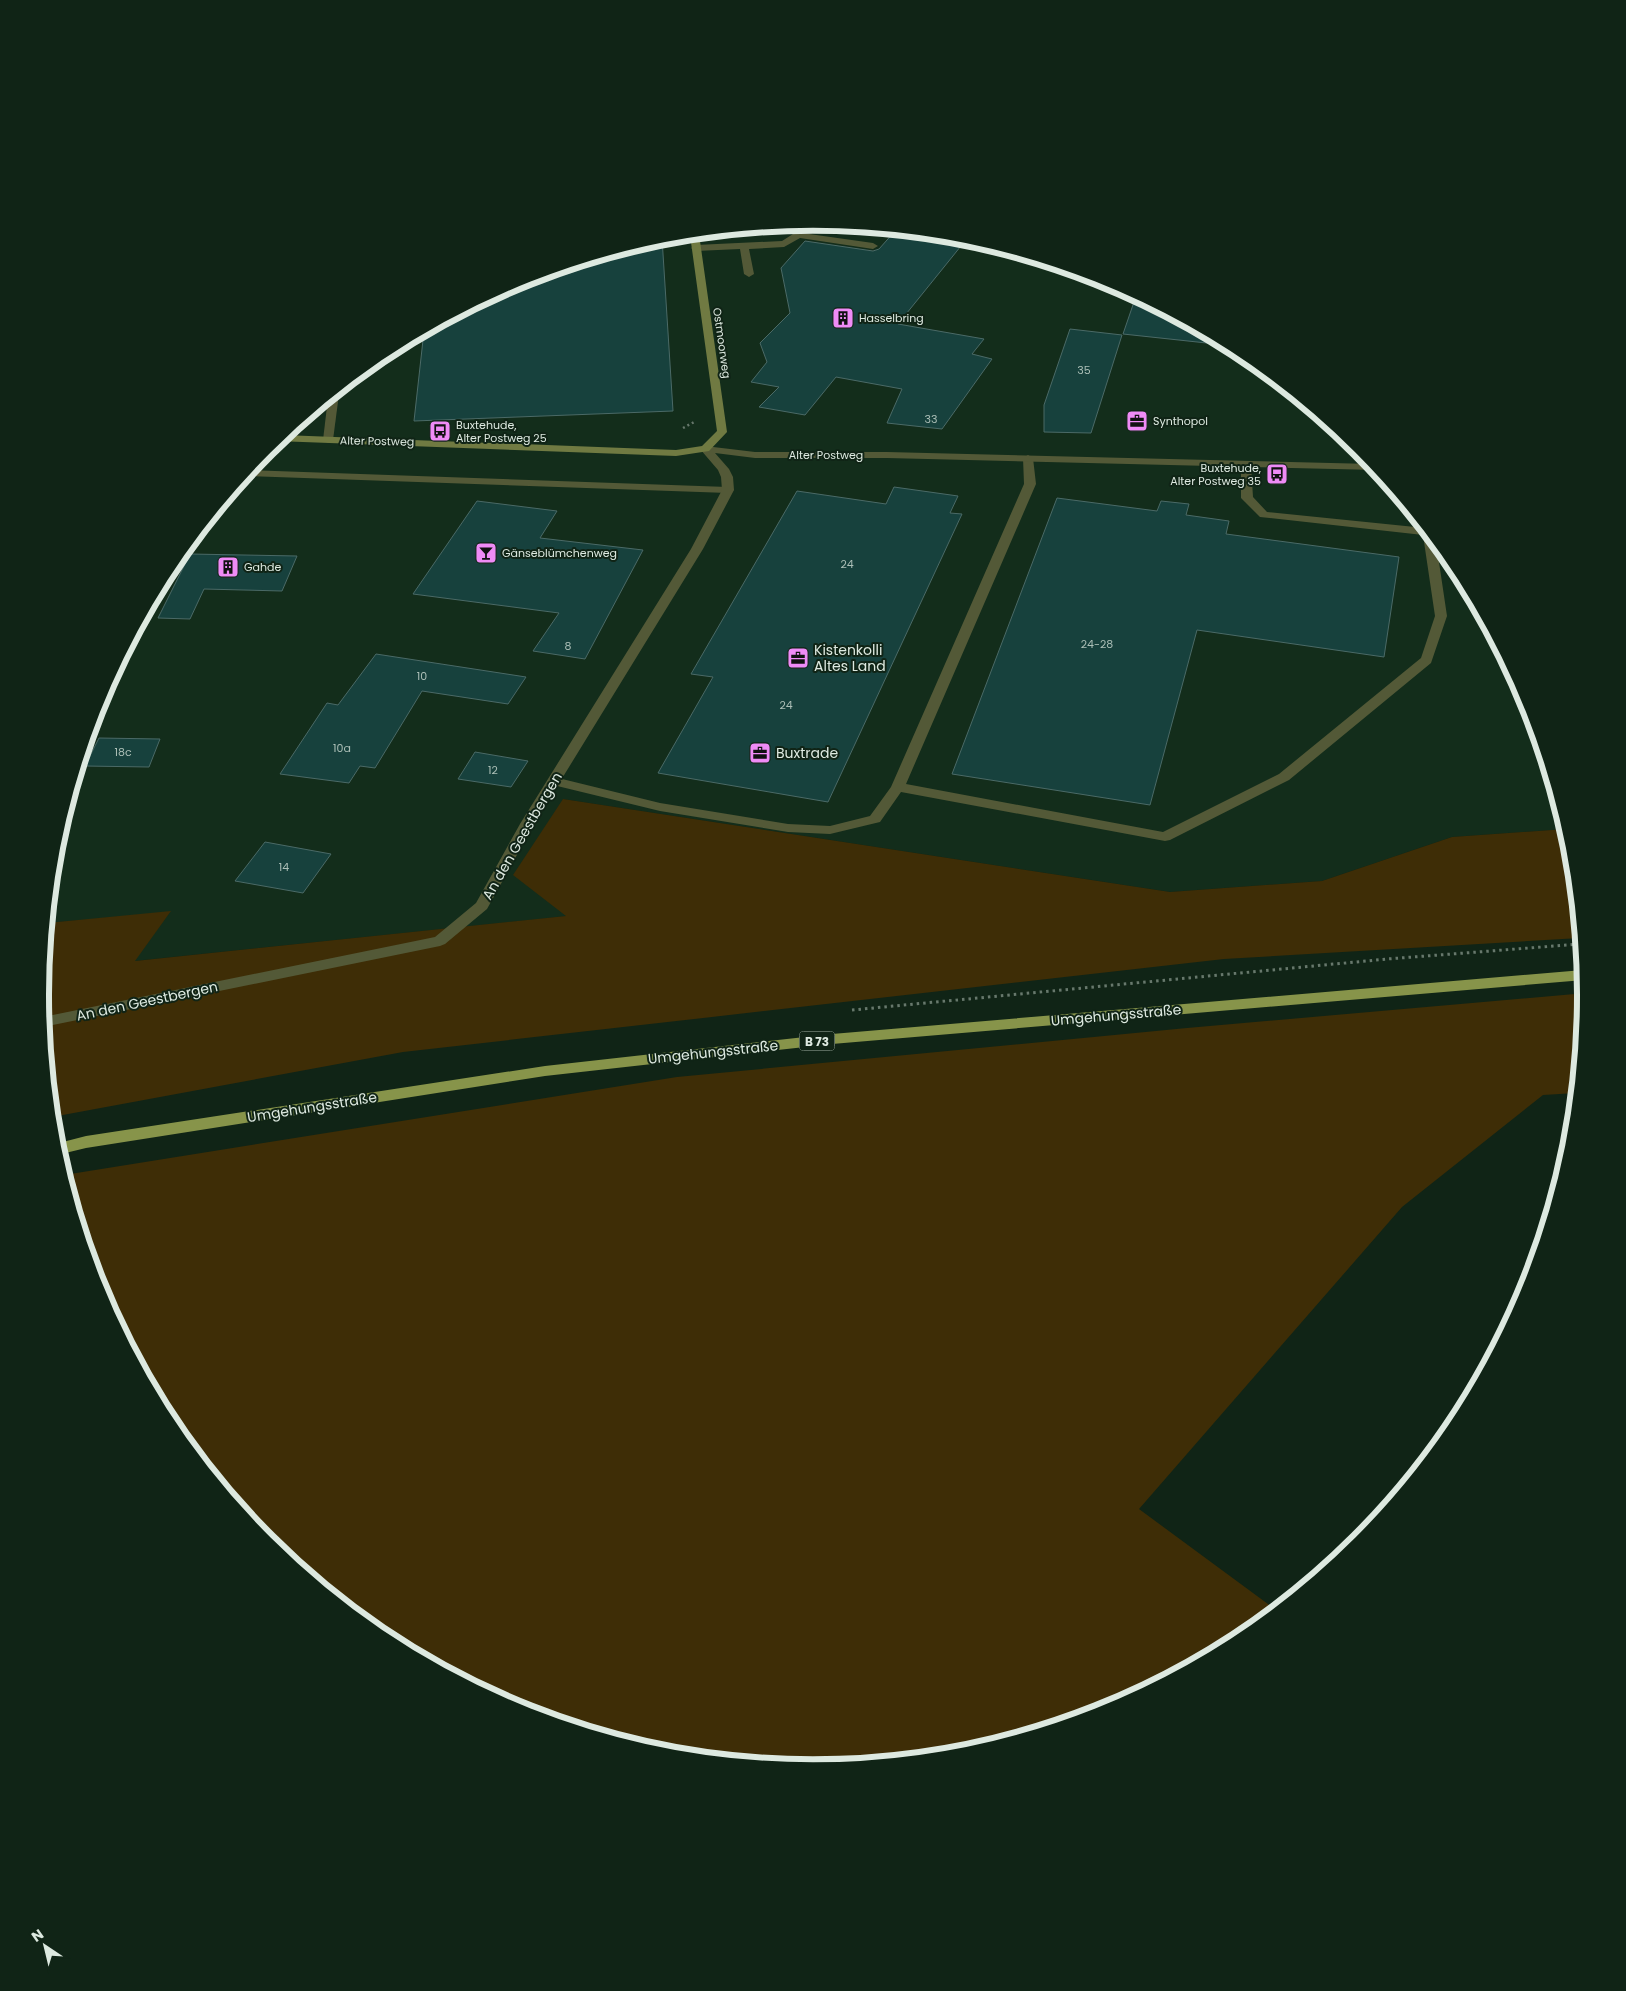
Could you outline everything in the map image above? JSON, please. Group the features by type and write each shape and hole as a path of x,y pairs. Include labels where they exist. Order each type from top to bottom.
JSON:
{"main road":[{"name":"Umgehungsstraße","path":"64,1147 545,1071 832,1039 1577,976"}],"street":[{"path":"696,248 784,244 798,235 873,246"},
{"name":"Ostmoorweg","path":"695,241 722,432 705,449"},
{"path":"744,246 749,274"},
{"path":"328,440 333,401"},
{"name":"Alter Postweg","path":"291,438 676,453 705,449 756,455 887,455 1364,467"},
{"path":"256,473 728,490 727,477 723,469 705,449"},
{"path":"554,781 660,806 788,828 830,830 875,819 898,787 1030,484 1028,458"},
{"path":"1246,465 1247,498 1264,515 1421,532"},
{"name":"An den Geestbergen","path":"50,1021 440,941 482,906 554,781 697,550 728,490"},
{"path":"898,787 1165,837 1284,777 1427,660 1441,616 1430,545"}],"path":[{"path":"676,432 701,419"}],"shaded area":[{"path":"813,231 863,233 913,238 1011,257 1105,289 1151,310 1238,360 1278,389 1317,421 1388,492 1419,530 1475,613 1519,703 1537,750 1559,830 1452,837 1322,881 1170,892 563,799 567,916 134,961 170,912 52,923 63,846 89,750 107,703 151,613 207,530 238,492 309,421 348,389 388,360 475,310 521,289 615,257 713,238 763,233"},
{"path":"563,799 1170,892 1322,881 1452,837 1559,830 1571,896 1575,938 1224,959 403,1052 58,1116 50,1045 49,996 52,922 171,911 135,961 566,916 513,875"},
{"path":"1577,994 1576,1045 1571,1093 1543,1095 1402,1207 1139,1509 1272,1607 1238,1631 1195,1657 1151,1681 1105,1702 1011,1734 913,1753 813,1760 763,1758 713,1753 615,1734 521,1702 475,1681 388,1631 309,1570 273,1536 238,1499 207,1461 178,1420 151,1378 107,1288 89,1241 70,1174 677,1077 1187,1028"}],"building":[{"name":"Hasselbring","path":"891,236 961,246 898,324 984,339 972,354 992,359 942,429 887,423 902,389 836,377 805,415 759,407 779,387 751,382 767,362 760,343 790,313 781,268 805,241 873,251 879,249"},
{"path":"663,246 673,411 414,421 423,339 475,310 521,289 615,257"},
{"path":"1134,302 1211,343 1123,334"},
{"path":"1070,329 1122,335 1091,433 1044,432 1044,405"},
{"path":"894,487 958,496 950,513 962,514 828,802 658,773 713,677 691,674 797,491 886,504"},
{"path":"1057,498 1157,511 1161,501 1189,504 1186,515 1229,521 1226,534 1399,557 1384,657 1197,630 1150,805 952,774"},
{"path":"477,501 557,511 540,538 643,550 585,659 533,651 559,613 413,594"},
{"path":"190,554 297,556 282,591 204,589 190,619 158,618"},
{"path":"376,654 526,677 508,704 422,691 375,768 360,766 349,783 280,774 327,703 338,705"},
{"path":"99,738 160,739 149,767 85,766"},
{"path":"475,752 528,761 511,787 458,779"},
{"path":"265,842 331,854 303,893 235,881"}],"place":[{"name":"Hasselbring","path":"843,318"},
{"name":"Synthopol","path":"1137,421"},
{"name":"Buxtehude, Alter Postweg 25","path":"440,431"},
{"name":"Buxtehude, Alter Postweg 35","path":"1277,474"},
{"name":"Gänseblümchenweg","path":"486,553"},
{"name":"Gahde","path":"228,567"},
{"name":"Kistenkolli Altes Land","path":"798,658"},
{"name":"Buxtrade","path":"760,753"}]}
